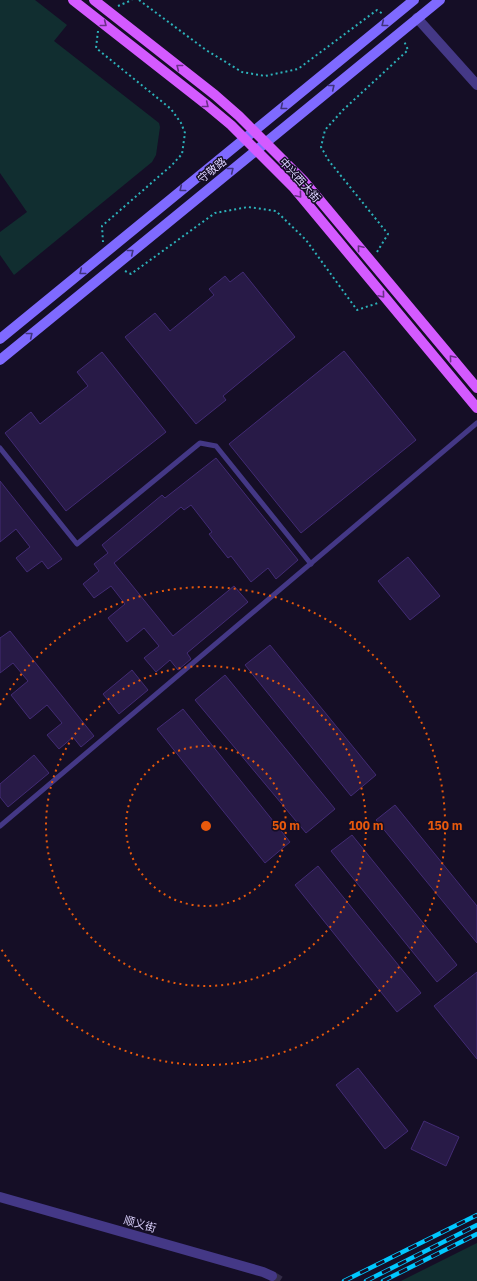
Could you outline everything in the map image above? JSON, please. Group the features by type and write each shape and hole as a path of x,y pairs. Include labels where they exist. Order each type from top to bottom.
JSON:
{"main road":[{"name":"中兴西大街","path":"74,0 207,105 256,150 294,188 477,408"},
{"name":"中兴西大街","path":"94,0 215,95 266,142 303,180 477,388"},
{"name":"守敬路","path":"0,339 414,0"},
{"name":"守敬路","path":"0,360 440,0"}],"street":[{"path":"417,18 477,86"},
{"name":"顺义街","path":"0,1197 191,1251 272,1276"}],"lane":[{"path":"0,826 477,423"},
{"path":"0,448 77,544 200,443 216,446 311,564"}],"path":[{"path":"108,11 132,0"},
{"path":"139,0 206,50 242,72 265,76 298,69 377,10 390,19"},
{"path":"99,20 96,48 171,109 181,123 185,133 182,154 172,165 102,226 105,253"},
{"path":"372,262 388,234 329,161 321,147 325,130 344,110 408,50 400,32"},
{"path":"115,265 132,274 215,213 248,207 276,211 306,240 357,310 386,300"}],"green space":[{"path":"0,0 35,0 67,25 54,41 159,123 160,127 156,155 152,162 14,275 0,255 0,232 27,212 0,173"},
{"path":"477,1243 477,1281 401,1281"}],"building":[{"path":"243,272 295,337 223,396 226,400 196,424 125,337 155,313 170,331 214,295 209,289 225,276 230,282"},
{"path":"344,351 416,440 301,533 229,444"},
{"path":"102,352 166,432 66,511 5,433 31,412 40,424 88,386 77,372"},
{"path":"216,458 298,560 276,579 268,568 251,582 231,556 228,558 209,534 212,532 191,505 184,510 181,507 114,563 173,636 234,586 248,602 187,653 191,659 178,670 170,660 156,672 144,658 159,646 144,628 127,642 108,618 125,604 111,586 94,598 83,584 99,571 94,564 108,553 102,545 162,495 165,498"},
{"path":"0,481 62,559 48,569 42,561 27,572 16,558 30,547 16,529 0,542"},
{"path":"408,557 440,596 410,620 378,581"},
{"path":"10,631 94,736 81,747 73,737 59,749 47,735 62,723 47,705 30,719 11,695 28,681 13,663 0,673 0,638"},
{"path":"270,645 376,775 351,796 245,665"},
{"path":"132,670 148,690 119,714 103,694"},
{"path":"225,675 335,809 306,833 195,700"},
{"path":"183,709 290,842 265,863 157,729"},
{"path":"34,755 49,773 8,807 0,797 0,784"},
{"path":"395,805 477,906 477,943 376,820"},
{"path":"352,835 457,965 437,982 331,851"},
{"path":"318,866 421,993 397,1012 295,885"},
{"path":"477,972 477,1059 434,1006"},
{"path":"358,1068 408,1131 385,1149 336,1085"},
{"path":"424,1121 459,1137 446,1166 411,1149"}],"tunnel":[{"path":"272,1276 280,1281"}],"railway":[{"path":"344,1281 477,1215"},
{"path":"366,1281 477,1225"},
{"path":"383,1281 477,1234"}]}
